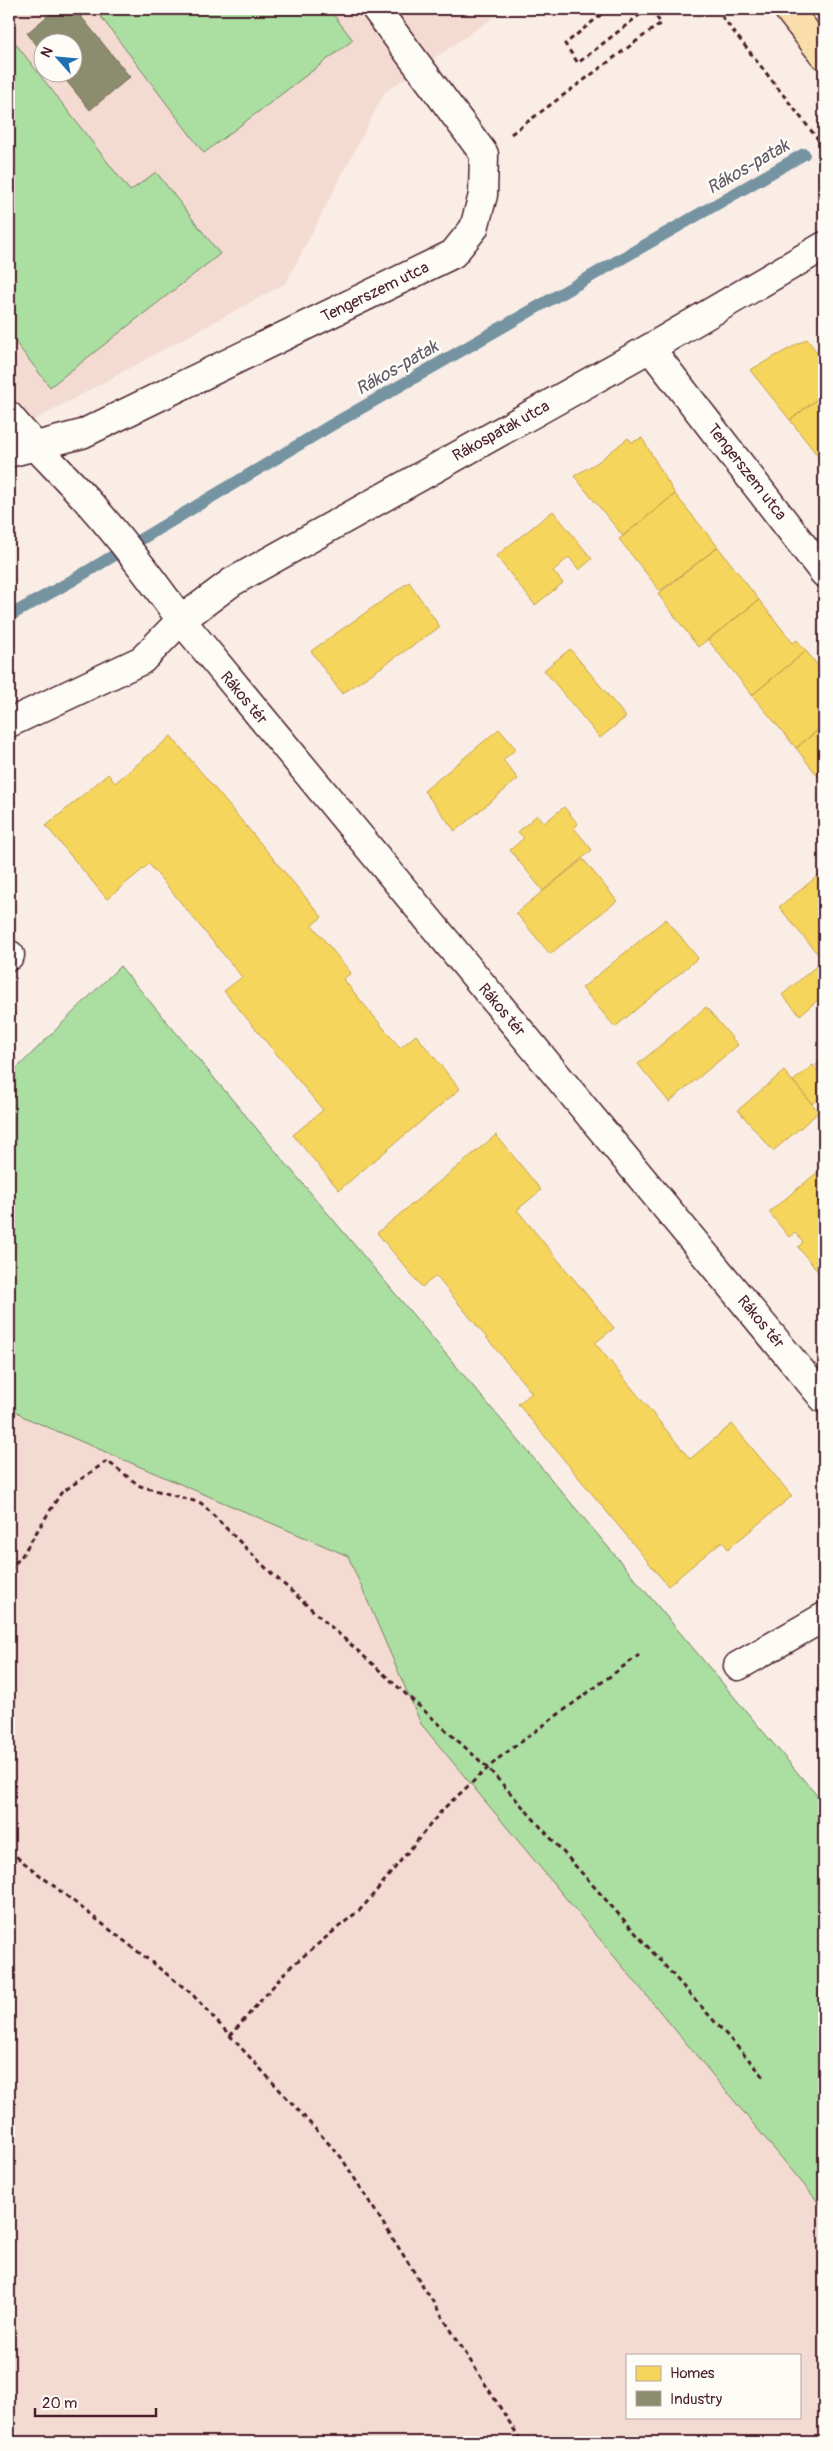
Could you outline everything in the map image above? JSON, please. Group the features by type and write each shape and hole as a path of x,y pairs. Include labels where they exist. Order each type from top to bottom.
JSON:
{"main road":[{"path":"788,9 824,55"}],"street":[{"path":"376,9 484,154"},
{"name":"Tengerszem utca","path":"21,450 82,434 453,254 474,228 483,195 484,154"},
{"name":"Rákospatak utca","path":"181,620 232,582 650,348 824,246"},
{"name":"Tengerszem utca","path":"650,348 824,573"},
{"name":"Rákos tér","path":"9,416 21,450 92,505 150,577 181,620 824,1399"},
{"path":"9,723 142,660 181,620"},
{"path":"738,1666 824,1617"}],"path":[{"path":"484,154 661,23 648,9 578,62 565,44 608,9"},
{"path":"716,9 824,147"},
{"path":"9,1570 21,1558 61,1493 106,1461 140,1486 201,1503 269,1571 488,1768 766,2079"},
{"path":"230,2036 289,1968 363,1907 443,1809 488,1768 639,1655"},
{"path":"9,1851 191,1993 341,2158 522,2442"}],"shaded area":[{"path":"9,9 506,9 385,92 286,283 9,434"},
{"path":"9,1394 289,1453 824,1819 824,2442 9,2442"}],"green space":[{"path":"95,9 329,9 353,40 204,153"},
{"path":"9,35 32,65 32,82 45,82 130,191 156,172 220,254 50,387 9,334"},
{"path":"120,966 824,1804 824,2209 421,1724 348,1556 24,1417 9,1405 9,1076"}],"building: Homes":[{"path":"807,339 824,362 824,394 790,420 750,370"},
{"path":"824,394 824,464 790,420"},
{"path":"628,438 632,442 642,438 675,494 623,536 574,476 598,462"},
{"path":"675,494 718,547 660,591 619,539"},
{"path":"553,511 592,559 579,570 569,557 553,571 563,583 535,605 496,556"},
{"path":"718,547 759,600 698,647 658,594"},
{"path":"409,582 440,627 342,694 311,651"},
{"path":"759,600 793,643 797,640 806,651 752,695 708,640"},
{"path":"570,649 626,717 600,738 544,670"},
{"path":"806,651 824,673 824,725 796,748 752,695"},
{"path":"824,725 824,784 796,748"},
{"path":"499,729 516,749 503,760 518,779 455,831 424,791"},
{"path":"171,736 322,917 312,925 351,973 343,979 400,1048 416,1035 460,1089 339,1190 293,1135 323,1110 224,991 242,977 149,864 107,899 46,826 108,774 115,783"},
{"path":"564,807 578,824 574,828 592,850 543,891 510,850 524,838 518,832 537,815 544,823"},
{"path":"583,859 617,901 550,954 516,913"},
{"path":"824,871 824,962 779,907"},
{"path":"666,919 698,958 615,1027 582,988"},
{"path":"821,962 824,966 824,995 800,1015 782,995"},
{"path":"706,1007 738,1045 669,1102 638,1064"},
{"path":"824,1058 824,1075 816,1065"},
{"path":"813,1065 824,1079 824,1094 812,1104 793,1081"},
{"path":"784,1071 819,1112 773,1151 738,1110"},
{"path":"496,1135 541,1190 517,1210 614,1328 595,1343 690,1459 732,1424 792,1496 728,1549 722,1541 668,1586 518,1404 532,1393 436,1276 422,1287 377,1233"},
{"path":"824,1167 824,1279 798,1247 803,1242 795,1232 789,1237 769,1212"}],"building: Industry":[{"path":"56,9 75,9 130,77 90,110 67,82 82,82 82,32 32,32 32,39 27,33"}],"waterway":[{"name":"Rákos-patak","path":"9,616 68,583 330,426 804,154"}]}
